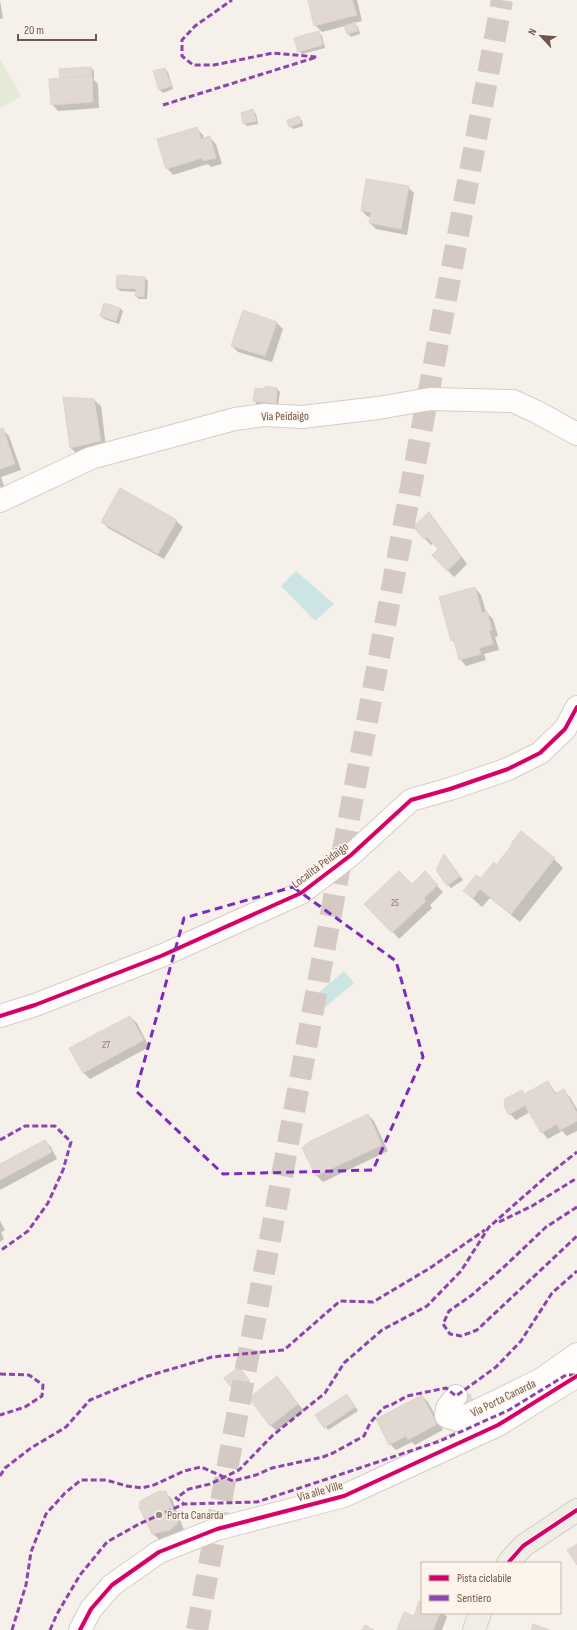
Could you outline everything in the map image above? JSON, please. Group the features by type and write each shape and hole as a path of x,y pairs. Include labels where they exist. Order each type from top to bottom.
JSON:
{"main road":[{"path":"509,1562 523,1546 577,1510"},
{"path":"474,1630 480,1614"}],"street":[{"name":"Via Peidaigo","path":"0,502 90,458 235,419 265,415 302,417 378,408 430,399 513,401 537,412 577,434"},
{"name":"Località Peidaigo","path":"0,1016 35,1005 160,956 301,893 350,855 412,800 450,789 508,769 540,753 565,729 577,707"},
{"name":"Via Porta Canarda","path":"456,1396 447,1408 446,1416 458,1420 540,1380 577,1354"},
{"name":"Via alle Ville","path":"80,1630 91,1609 112,1585 159,1552 217,1529 344,1496 498,1425 577,1376"}],"highlighted area":[{"path":"293,887 396,961 423,1057 373,1170 223,1174 136,1091 184,918"}],"green space":[{"path":"0,59 21,96 0,109"}],"water":[{"path":"296,571 334,604 315,621 281,586"},
{"path":"344,971 354,983 316,1015 307,1003"}],"building":[{"path":"308,0 352,0 357,15 314,26"},
{"path":"355,22 358,31 347,34 344,26"},
{"path":"319,31 323,45 298,52 294,38"},
{"path":"91,67 92,76 60,78 59,69"},
{"path":"165,68 171,86 159,90 153,71"},
{"path":"92,76 93,102 51,105 49,79"},
{"path":"253,109 256,121 243,124 241,113"},
{"path":"299,116 301,123 289,127 287,120"},
{"path":"197,127 201,139 210,136 216,158 203,161 202,158 166,169 157,139"},
{"path":"366,179 409,186 401,229 369,223 371,212 361,211"},
{"path":"117,275 145,277 144,297 135,296 136,289 116,288"},
{"path":"104,303 120,308 116,321 100,316"},
{"path":"243,310 277,322 265,356 231,346"},
{"path":"265,386 277,388 276,403 253,401 255,388 265,389"},
{"path":"63,397 94,399 101,441 70,448"},
{"path":"3,428 15,464 0,469 0,429"},
{"path":"120,488 177,520 158,554 101,522"},
{"path":"429,512 461,557 447,571 432,555 438,549 427,537 424,539 413,527"},
{"path":"475,587 482,613 487,611 492,630 489,631 493,644 479,648 481,654 459,660 454,640 451,641 439,597"},
{"path":"521,831 555,858 511,914 480,889 473,898 463,891 476,875 481,878 494,862 496,865"},
{"path":"444,854 460,876 447,886 436,870"},
{"path":"399,871 412,884 425,871 438,885 424,898 426,901 392,933 364,904"},
{"path":"130,1016 144,1040 83,1073 69,1048"},
{"path":"548,1081 555,1094 564,1089 577,1113 577,1121 560,1130 557,1124 541,1133 525,1105 509,1115 504,1106 505,1099 522,1090 524,1094"},
{"path":"368,1114 382,1145 316,1176 302,1148 309,1142"},
{"path":"45,1140 52,1152 0,1180 0,1164"},
{"path":"239,1367 249,1380 234,1391 224,1378"},
{"path":"277,1376 298,1404 270,1426 249,1398"},
{"path":"347,1394 355,1407 324,1428 315,1415"},
{"path":"470,1394 475,1407 463,1412 458,1399"},
{"path":"422,1395 437,1424 408,1440 406,1436 389,1445 376,1419"},
{"name":"Porta Canarda","path":"159,1491 166,1491 178,1523 170,1530 152,1534 139,1507 140,1501"},
{"path":"577,1544 577,1565 567,1550"},
{"path":"419,1601 421,1602 421,1614 440,1614 433,1630 397,1630 404,1612 414,1616"},
{"path":"533,1624 550,1630 531,1630"},
{"path":"365,1625 374,1630 362,1630"}],"tunnel":[{"path":"197,1630 502,0"}],"marked path":[{"path":"163,105 317,57 273,53 214,65 193,65 182,56 182,40 195,26 232,0"},
{"path":"0,1140 25,1126 55,1126 71,1142 63,1170 48,1203 28,1231 0,1251"},
{"path":"575,1375 566,1375 509,1410 440,1441 257,1502 184,1504 176,1498 189,1489 210,1484 239,1470 272,1436 325,1393 344,1363 382,1330 427,1306 461,1271 489,1227 548,1175 577,1152"},
{"path":"499,1222 532,1206 577,1178"},
{"path":"577,1207 546,1227 472,1295 449,1311 443,1324 450,1334 461,1336 477,1330 577,1236"},
{"path":"0,1476 5,1468 31,1448 66,1427 90,1400 148,1376 212,1357 284,1350 340,1301 373,1302 430,1268 485,1230"},
{"path":"12,1630 26,1585 31,1552 46,1514 65,1493 81,1480 106,1480 127,1486 142,1488 154,1485 184,1471 201,1467 233,1481 256,1475 272,1468 323,1457 333,1453 364,1436 370,1423 383,1408 407,1396 446,1388 456,1396 496,1367 521,1341 552,1293 577,1271"},
{"path":"0,1374 29,1375 43,1385 42,1396 25,1407 0,1415"},
{"path":"50,1630 57,1614 80,1575 107,1542 139,1524 184,1504"}],"cycle path":[{"path":"0,1016 35,1005 161,956 301,893 351,855 411,800 450,789 508,769 540,753 565,729 577,707"},
{"path":"80,1630 91,1609 112,1585 159,1552 217,1529 344,1496 498,1425 577,1376"},
{"path":"509,1562 523,1546 577,1510"}],"place":[{"name":"Porta Canarda","path":"159,1515"}]}
